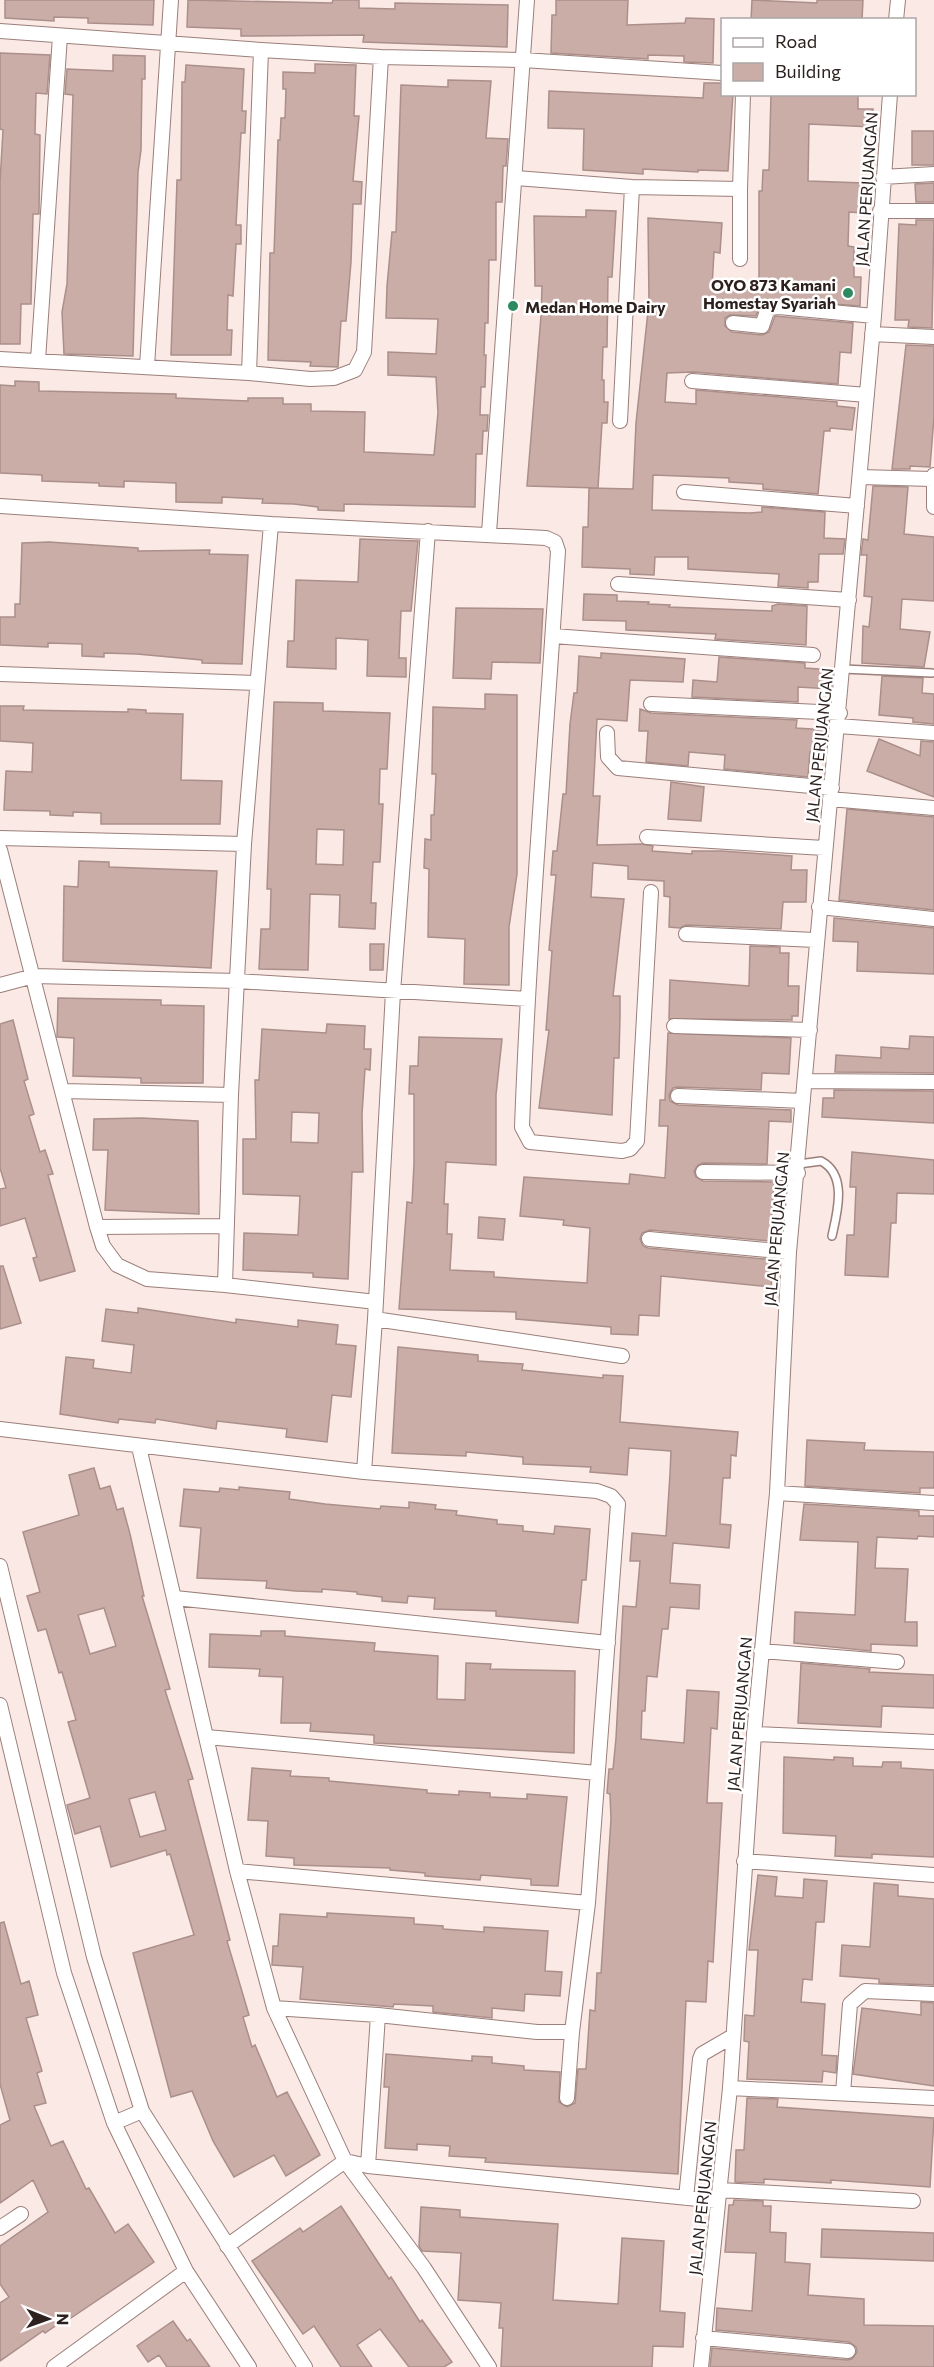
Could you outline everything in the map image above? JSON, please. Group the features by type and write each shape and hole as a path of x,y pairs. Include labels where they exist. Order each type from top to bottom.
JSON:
{"street":[{"path":"147,366 171,0"},
{"path":"489,533 516,177 526,0"},
{"path":"897,18 898,0"},
{"path":"0,31 381,57 523,60 721,73"},
{"path":"38,360 60,36"},
{"path":"249,373 261,50"},
{"path":"0,359 334,378 346,375 360,363 364,352 381,57"},
{"path":"741,259 740,189 744,96"},
{"name":"JALAN PERJUANGAN","path":"701,2367 730,2088 754,1734 777,1493 789,1252 810,1030 815,940 839,720 874,316 882,177 890,96"},
{"path":"882,177 934,174"},
{"path":"516,177 632,187 740,189"},
{"path":"620,421 632,187"},
{"path":"880,211 934,211"},
{"path":"733,323 762,326 768,309 779,307 874,316"},
{"path":"872,333 934,337"},
{"path":"692,381 867,395"},
{"path":"860,477 933,477 934,507"},
{"path":"684,492 857,506"},
{"path":"0,506 271,524 489,533 546,538 557,546 553,636 527,999 522,1127 527,1139 537,1145 622,1151 630,1149 639,1133 651,892"},
{"path":"225,1285 231,1095 244,844 271,524"},
{"path":"364,1472 393,992 428,531"},
{"path":"618,584 849,600"},
{"path":"553,636 813,655"},
{"path":"0,674 256,683"},
{"path":"651,704 839,720 934,733"},
{"path":"607,733 608,757 618,768 934,808"},
{"path":"647,837 824,848"},
{"path":"0,838 244,844"},
{"path":"0,850 64,1091 97,1227 103,1246 117,1265 147,1279 225,1285 376,1302"},
{"path":"819,907 934,919"},
{"path":"686,934 815,940"},
{"path":"0,985 34,976 237,981 527,999"},
{"path":"674,1026 810,1030"},
{"path":"805,1081 934,1082"},
{"path":"64,1091 231,1095"},
{"path":"678,1096 803,1101"},
{"path":"703,1172 798,1168"},
{"path":"97,1227 227,1226"},
{"path":"649,1239 789,1252"},
{"path":"375,1319 622,1356"},
{"path":"0,1429 364,1472 597,1491 611,1496 620,1508 588,1903 572,2032 567,2098"},
{"path":"139,1447 237,1871 274,2008 345,2161 424,2268 489,2367"},
{"path":"777,1493 934,1503"},
{"path":"0,1566 94,1957 142,2111 305,2367"},
{"path":"175,1598 608,1643"},
{"path":"761,1651 897,1662"},
{"path":"0,1705 64,1973 114,2123 186,2271 249,2367"},
{"path":"754,1734 934,1742"},
{"path":"207,1737 597,1773"},
{"path":"744,1861 934,1875"},
{"path":"237,1871 588,1903"},
{"path":"843,2093 850,2004 854,1998 865,1991 934,1994"},
{"path":"274,2008 378,2015 537,2032 572,2032"},
{"path":"368,2166 378,2015"},
{"path":"686,2198 700,2059 702,2054 733,2037"},
{"path":"730,2088 934,2098"},
{"path":"114,2123 142,2111"},
{"path":"227,2246 345,2161 368,2166 686,2198 719,2195 913,2201"},
{"path":"0,2228 21,2214"},
{"path":"54,2367 186,2271"},
{"path":"703,2338 848,2351"}],"lane":[{"path":"843,669 932,673"},
{"path":"798,1168 822,1161 832,1169 838,1185 832,1236"}],"building":[{"path":"5,0 154,0 153,25 88,23 88,18 54,17 54,21 5,18"},
{"path":"188,0 332,3 333,0 359,0 359,8 395,9 395,3 508,5 507,47 363,42 364,35 241,36 241,29 187,27"},
{"path":"556,0 628,0 627,25 685,23 686,18 714,19 713,63 684,62 684,56 648,55 648,59 551,53 552,15 556,15"},
{"path":"752,0 817,3 817,0 863,0 862,18 751,18"},
{"path":"0,53 50,55 47,94 36,93 35,134 40,135 39,214 33,214 31,304 21,304 20,344 0,344 0,182 3,130 0,129"},
{"path":"113,55 145,56 138,172 133,356 64,354 62,312 67,284 73,95 65,94 67,69 113,71"},
{"path":"315,64 356,65 354,116 359,116 353,181 362,182 361,204 353,204 346,321 341,321 338,367 310,366 311,362 268,360 270,253 274,253 278,140 280,140 281,118 285,118 286,89 283,89 283,72 315,73"},
{"path":"186,65 244,69 242,111 246,111 245,133 241,133 236,225 241,225 241,244 236,244 233,296 228,295 227,330 232,330 231,355 171,355 177,180 181,180 182,82 185,82"},
{"path":"448,80 491,81 486,138 508,139 506,166 503,166 502,202 496,202 496,260 489,260 488,323 485,323 485,387 481,387 480,415 488,415 487,431 483,431 482,454 476,454 475,507 344,504 344,511 318,510 318,507 294,504 262,503 263,499 222,497 222,503 176,502 176,483 124,481 124,487 99,486 99,483 42,481 42,475 0,473 0,385 15,386 15,381 39,382 39,391 176,394 176,398 248,401 248,398 283,398 283,404 311,404 311,411 365,412 364,452 434,455 438,413 436,377 388,375 388,352 436,354 438,319 386,318 387,286 392,232 396,232 401,85 448,87"},
{"path":"704,83 721,83 721,96 733,96 728,171 643,169 643,174 583,170 584,129 548,128 549,91 703,98"},
{"path":"771,96 858,96 858,109 873,109 872,127 809,124 808,181 864,183 863,213 849,212 848,246 854,247 854,277 861,277 860,306 767,299 760,305 756,316 730,315 725,318 725,326 732,332 762,335 769,332 775,316 853,323 851,353 840,352 838,384 693,372 667,373 665,402 696,404 696,390 837,402 837,406 855,408 852,430 830,428 830,431 824,431 818,494 763,489 763,484 729,482 729,478 653,475 652,510 750,513 762,512 762,507 825,512 824,538 845,539 843,554 819,554 818,582 808,582 808,588 778,586 779,574 688,569 688,557 655,557 654,575 630,574 630,569 582,567 583,527 588,527 589,488 633,489 636,423 649,302 648,218 722,223 720,253 714,252 712,287 759,289 759,191 762,191 763,170 769,170"},
{"path":"912,131 934,131 934,165 912,165"},
{"path":"934,183 934,202 916,202 915,184"},
{"path":"586,210 616,211 612,277 608,277 607,347 603,347 602,380 604,380 604,402 608,402 607,423 602,423 598,488 527,486 542,286 535,286 534,216 586,217"},
{"path":"916,220 934,220 932,328 908,327 909,320 895,320 899,224 916,225"},
{"path":"906,345 934,346 934,417 930,467 910,466 910,469 892,469"},
{"path":"873,486 908,487 904,534 934,537 934,601 902,599 900,629 930,632 924,667 862,663 863,626 869,627 872,597 864,596 867,555 861,555 863,539 868,540"},
{"path":"360,539 418,541 411,611 401,611 399,658 406,658 406,677 367,676 368,640 336,638 336,669 287,667 288,641 294,641 296,580 358,582"},
{"path":"49,542 138,548 138,551 210,550 209,554 248,555 242,664 202,663 202,660 137,654 104,653 104,657 82,656 82,644 48,643 48,647 0,645 0,617 15,617 15,604 20,604 22,543"},
{"path":"584,594 617,595 617,601 649,602 648,604 670,605 669,607 772,611 772,606 778,604 807,606 806,645 715,639 716,634 626,630 626,621 583,620"},
{"path":"456,608 543,609 540,663 492,662 491,679 453,678"},
{"path":"601,653 685,659 683,682 630,680 627,721 597,719 593,796 600,796 597,845 642,844 653,846 652,851 692,854 692,851 722,851 792,856 791,870 807,870 806,902 783,902 781,929 686,925 680,928 669,927 670,897 664,896 664,881 628,879 628,866 593,863 591,897 624,899 613,996 620,996 620,1016 619,1058 614,1058 612,1115 539,1108 549,1030 546,1030 552,951 549,950 556,875 551,875 553,851 557,851 563,794 566,794 570,724 574,693 577,693 579,656 601,658"},
{"path":"719,657 805,663 805,668 833,670 831,689 798,687 798,702 692,697 693,680 717,682"},
{"path":"882,676 923,678 922,693 934,694 934,724 913,722 913,718 879,715"},
{"path":"485,694 517,695 517,874 509,927 509,985 464,984 465,939 428,937 429,869 424,868 425,839 431,840 431,815 434,815 436,774 432,774 433,707 485,709"},
{"path":"274,702 323,703 323,711 390,713 387,769 380,769 379,804 383,804 380,862 373,862 371,903 376,903 375,929 339,927 340,895 310,894 308,970 259,969 261,929 270,929 271,889 267,889","holes":["317,829 344,830 343,865 316,864"]},
{"path":"0,706 24,706 23,710 128,712 128,709 146,710 146,713 183,714 181,780 222,781 220,824 101,824 101,813 73,812 73,816 50,815 50,811 4,810 6,771 32,772 33,743 0,741"},
{"path":"640,709 651,713 797,720 796,728 827,730 825,753 810,752 808,777 724,769 725,755 689,752 688,766 646,762 648,731 639,731"},
{"path":"879,739 920,756 921,741 934,742 934,797 867,771"},
{"path":"671,782 704,787 701,821 668,819"},
{"path":"847,809 934,817 934,910 839,900"},
{"path":"79,861 109,862 109,867 217,871 211,968 63,961 64,886 78,887"},
{"path":"834,918 934,928 934,974 857,971 858,942 833,941"},
{"path":"370,944 384,944 383,970 370,970"},
{"path":"750,946 780,947 780,953 789,953 788,986 799,986 798,1016 792,1016 792,1020 669,1019 670,980 749,986"},
{"path":"58,998 161,1000 161,1005 204,1006 203,1083 141,1083 141,1078 73,1076 74,1038 57,1037"},
{"path":"13,1020 28,1079 24,1081 34,1114 29,1116 40,1152 45,1150 53,1174 48,1175 75,1271 40,1281 33,1258 37,1257 25,1218 0,1226 0,1189 6,1188 0,1168 0,1024"},
{"path":"327,1024 365,1026 364,1049 371,1049 370,1070 365,1069 362,1114 363,1172 352,1172 348,1279 313,1277 313,1273 243,1270 244,1233 298,1235 300,1196 243,1194 243,1139 256,1139 255,1080 259,1080 262,1029 326,1033","holes":["292,1112 319,1113 318,1143 291,1142"]},
{"path":"668,1033 791,1038 789,1074 762,1073 761,1090 678,1087 673,1088 669,1095 670,1101 678,1105 791,1110 791,1122 769,1121 767,1164 703,1163 698,1165 694,1171 696,1177 703,1181 774,1182 770,1241 650,1230 642,1233 640,1239 643,1246 648,1248 774,1260 771,1287 661,1276 659,1316 639,1315 638,1335 611,1334 611,1327 516,1319 516,1312 399,1309 407,1202 412,1203 414,1164 414,1094 409,1094 410,1066 418,1066 419,1037 502,1039 496,1095 496,1165 446,1162 444,1204 448,1204 447,1234 452,1234 450,1270 494,1272 494,1277 587,1283 590,1228 563,1225 564,1220 520,1216 524,1177 629,1184 630,1174 665,1178 668,1126 659,1126 660,1100 665,1100"},
{"path":"910,1036 934,1037 934,1073 835,1072 836,1055 881,1058 881,1047 909,1049"},
{"path":"834,1090 934,1091 934,1123 822,1117 823,1098 834,1098"},
{"path":"142,1118 198,1121 199,1214 105,1210 108,1150 93,1150 94,1119"},
{"path":"852,1152 934,1160 934,1194 897,1193 896,1223 891,1223 888,1277 845,1275 847,1235 854,1235 856,1187 850,1187"},
{"path":"479,1217 505,1219 503,1240 478,1238"},
{"path":"0,1266 3,1266 21,1323 0,1329"},
{"path":"138,1308 236,1323 236,1319 298,1327 298,1320 338,1325 336,1344 356,1346 351,1397 332,1395 327,1442 286,1437 287,1429 217,1421 216,1429 156,1419 155,1423 119,1419 118,1423 60,1414 66,1357 94,1360 93,1368 131,1373 134,1345 102,1341 106,1309 138,1313"},
{"path":"398,1347 478,1355 478,1361 523,1364 522,1370 603,1378 603,1375 623,1376 620,1422 738,1432 736,1456 731,1455 730,1478 723,1478 720,1524 731,1525 729,1548 673,1543 670,1583 700,1585 699,1609 670,1607 668,1629 662,1629 657,1677 647,1676 645,1711 642,1711 641,1739 684,1743 687,1690 719,1692 717,1729 711,1728 707,1803 722,1803 713,1962 708,1961 706,2002 686,2001 678,2174 485,2162 486,2158 449,2156 450,2146 417,2144 417,2150 385,2148 389,2087 384,2087 386,2054 472,2061 472,2056 492,2057 492,2063 524,2066 524,2070 560,2072 559,2102 567,2107 575,2103 578,2069 586,2069 590,2010 595,2011 597,1973 601,1973 611,1819 610,1794 607,1793 609,1769 613,1769 616,1738 623,1606 636,1607 640,1561 630,1561 632,1533 666,1536 671,1451 629,1448 627,1475 590,1472 591,1467 523,1464 523,1457 466,1452 466,1456 392,1453"},
{"path":"807,1440 865,1443 864,1450 934,1452 934,1488 920,1488 920,1493 805,1486"},
{"path":"94,1468 100,1489 110,1486 117,1510 123,1508 144,1596 142,1596 170,1689 165,1690 193,1779 188,1780 230,1940 227,1941 249,2015 243,2017 252,2047 255,2045 277,2097 287,2092 320,2155 286,2176 274,2155 234,2177 213,2141 192,2091 171,2097 133,1953 194,1935 170,1854 167,1855 166,1850 111,1867 100,1826 75,1834 67,1805 90,1798 68,1722 76,1720 62,1672 59,1673 46,1629 38,1631 27,1596 40,1592 23,1532 79,1515 69,1475","holes":["104,1608 116,1646 90,1654 78,1615","155,1792 166,1830 140,1837 129,1799"]},
{"path":"239,1487 290,1492 289,1499 325,1504 380,1509 381,1506 409,1508 409,1502 436,1505 435,1509 457,1511 456,1515 497,1520 497,1524 523,1526 523,1531 554,1534 555,1526 590,1529 586,1580 582,1580 578,1623 496,1616 496,1611 434,1609 435,1598 408,1596 407,1603 382,1601 382,1597 357,1594 357,1592 322,1589 322,1592 295,1591 266,1588 267,1581 197,1578 201,1528 180,1526 184,1489 219,1492 220,1488 239,1490"},
{"path":"804,1504 919,1511 919,1516 934,1516 934,1537 918,1536 917,1539 877,1537 875,1568 908,1569 905,1622 917,1622 917,1646 871,1644 871,1651 794,1643 795,1612 855,1615 858,1542 800,1540"},
{"path":"261,1631 285,1631 285,1636 375,1643 374,1651 438,1656 437,1699 465,1700 466,1663 491,1664 490,1669 575,1671 574,1753 374,1743 374,1735 310,1731 311,1723 281,1723 283,1677 259,1676 260,1669 209,1667 210,1634 261,1636"},
{"path":"801,1663 870,1669 869,1672 934,1675 934,1708 882,1706 881,1727 798,1723"},
{"path":"784,1757 834,1760 834,1757 853,1758 853,1766 882,1767 883,1762 901,1762 901,1768 934,1770 934,1857 872,1854 872,1858 835,1856 836,1836 783,1833"},
{"path":"252,1768 291,1771 290,1776 329,1778 329,1781 427,1790 427,1793 459,1795 459,1791 490,1793 490,1797 527,1799 527,1794 567,1797 558,1886 531,1885 531,1879 481,1875 480,1880 425,1876 425,1873 390,1870 390,1868 294,1865 294,1858 266,1856 268,1821 248,1820"},
{"path":"758,1875 777,1877 775,1896 803,1898 804,1879 827,1881 824,1922 816,1922 812,1980 803,1979 801,2002 825,2004 822,2055 837,2056 836,2073 823,2071 822,2082 747,2079 749,2042 744,2041 745,2015 754,2016 758,1950 749,1950"},
{"path":"874,1883 898,1885 898,1896 934,1899 934,1985 879,1983 879,1979 840,1976 842,1945 870,1947"},
{"path":"327,1913 414,1918 414,1924 443,1926 443,1929 484,1932 484,1927 548,1931 545,1971 562,1972 560,1996 525,1994 524,2011 492,2008 492,2018 433,2012 433,2006 394,2004 393,2007 300,1999 303,1967 272,1965 273,1946 278,1946 280,1914 327,1917"},
{"path":"4,1922 21,1984 29,1981 38,2015 26,2018 42,2071 37,2073 46,2103 34,2106 51,2146 63,2141 86,2189 89,2188 115,2233 128,2224 154,2262 71,2318 70,2316 45,2333 43,2331 0,2361 0,2303 9,2297 0,2284 0,2246 48,2212 33,2180 0,2203 0,2125 10,2120 0,2084 0,1923"},
{"path":"921,2002 934,2003 934,2086 853,2074 862,2008 921,2015"},
{"path":"747,2098 778,2099 777,2107 934,2118 930,2187 831,2180 831,2183 764,2179 764,2183 735,2182 736,2150 744,2150"},
{"path":"734,2200 763,2201 763,2206 771,2206 770,2232 786,2233 785,2262 810,2264 808,2295 864,2299 864,2325 934,2326 934,2367 710,2367 712,2348 847,2360 852,2359 857,2352 856,2347 849,2342 716,2330 717,2308 752,2311 756,2253 725,2252 729,2205 733,2205"},
{"path":"341,2206 389,2279 391,2277 420,2322 422,2320 452,2362 444,2367 409,2367 380,2329 357,2345 372,2367 341,2367 314,2326 303,2334 252,2261 300,2228 303,2232"},
{"path":"421,2207 460,2210 460,2217 558,2224 553,2300 618,2304 622,2238 664,2241 660,2311 685,2313 683,2347 653,2346 652,2367 501,2367 503,2328 499,2328 501,2303 458,2300 461,2253 422,2251 419,2246"},
{"path":"822,2229 934,2233 934,2261 821,2257"},
{"path":"173,2321 187,2341 190,2339 210,2367 167,2367 159,2355 148,2362 137,2346"}],"place":[{"name":"OYO 873 Kamani Homestay Syariah","path":"848,293"},
{"name":"Medan Home Dairy","path":"513,306"}]}
